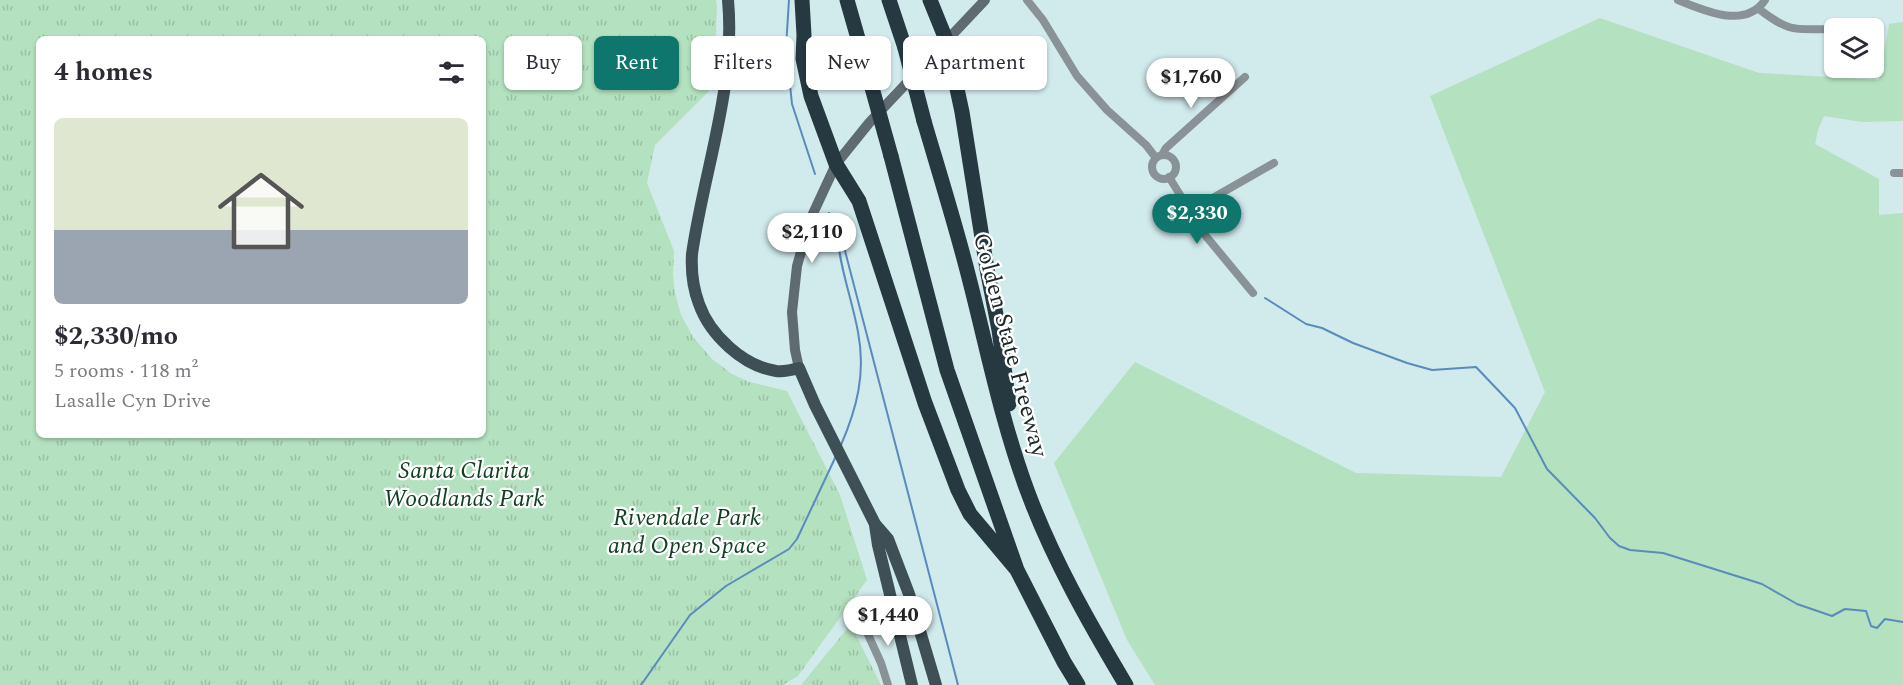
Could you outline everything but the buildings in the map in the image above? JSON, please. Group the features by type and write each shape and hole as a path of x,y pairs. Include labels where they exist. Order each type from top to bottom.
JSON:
{"highway":[{"path":"802,0 803,59 806,78 836,164 859,201 925,403 958,490 970,514 1017,570"},
{"path":"848,0 947,370 1017,570 1064,663 1078,685"},
{"name":"Golden State Freeway","path":"890,0 968,272 1006,432 1056,558 1094,631 1126,685"},
{"path":"930,0 945,36"},
{"path":"957,90 999,330 1016,458"}],"main road":[{"path":"728,0 730,31 725,92 694,236 691,273 699,305 707,321 731,349 767,369 784,371 799,368"},
{"path":"952,36 985,0"},
{"path":"903,88 869,123 836,164 810,220 796,266 792,312 799,368 827,430 875,524 888,539 909,594 936,685"},
{"path":"875,524 912,685"}],"street":[{"path":"1027,0 1043,20 1077,76 1107,110 1159,157 1171,158 1174,161 1175,170 1169,177 1161,178 1154,172 1152,164 1159,157 1166,148 1245,77"},
{"path":"1678,0 1716,15 1727,16 1759,9 1765,0"},
{"path":"1759,9 1788,28 1824,29"},
{"path":"1190,211 1274,163"},
{"path":"1169,177 1214,247 1253,293"},
{"path":"861,619 881,663 888,685"}],"green space":[{"name":"Rivendale Park and Open Space","path":"0,0 716,0 716,36 691,36 691,90 710,90 655,145 647,183 674,251 675,293 681,315 693,337 712,359 732,374 749,382 787,391 840,495 867,580 798,676 783,685 0,685"},
{"path":"1600,18 1759,73 1879,80 1884,78 1884,52 1889,24 1903,22 1903,121 1862,122 1824,116 1815,144 1879,179 1879,215 1903,213 1903,685 1155,685 1127,640 1054,463 1135,362 1356,473 1501,477 1545,392 1430,96"},
{"path":"860,613 855,623 856,635 881,685 801,685"}],"waterway":[{"path":"789,0 786,47 792,104 815,174"},
{"path":"829,213 844,247 958,685"},
{"path":"837,232 840,257 858,332 861,362 856,404 841,445"},
{"path":"1265,298 1306,324 1322,328 1353,343 1407,363 1432,370 1476,367 1515,408 1547,469 1619,546 1630,550 1663,553 1762,584 1797,604 1832,616 1845,609 1866,611 1871,626 1877,628 1885,619 1903,622"},
{"path":"641,685 690,615 726,586 789,549 797,539 836,456"}],"park label":[{"name":"Santa Clarita Woodlands Park","path":"464,485"}]}
